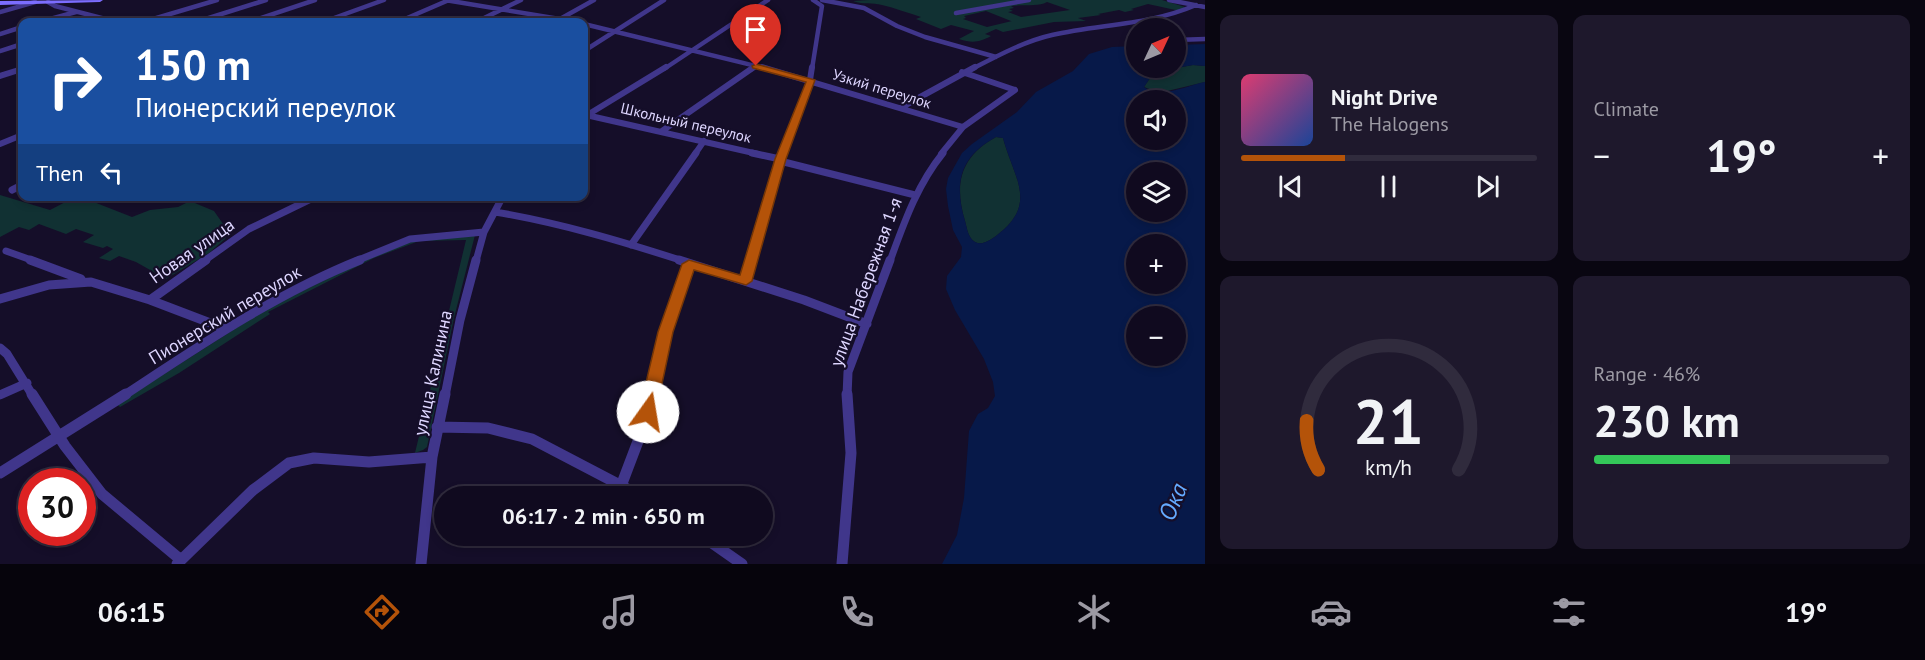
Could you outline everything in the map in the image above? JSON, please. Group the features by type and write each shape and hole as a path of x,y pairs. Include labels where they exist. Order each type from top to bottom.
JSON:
{"street":[{"path":"0,3 100,0"},
{"path":"156,18 217,0"},
{"path":"209,18 266,0"},
{"path":"261,18 315,0"},
{"path":"334,18 384,0"},
{"path":"407,18 447,0 554,18"},
{"path":"484,18 521,0"},
{"path":"563,18 594,0"},
{"path":"588,48 664,0"},
{"path":"588,114 695,50 768,0"},
{"path":"813,0 822,3 833,1 864,8 897,26 925,37 997,57"},
{"path":"956,13 1029,0"},
{"path":"1169,0 1205,7"},
{"path":"48,2 55,6 104,18"},
{"path":"0,12 35,3"},
{"path":"746,281 780,160 810,80 822,3"},
{"path":"902,108 962,72 1034,39 1053,34 1121,26 1183,12 1196,5"},
{"path":"54,18 79,11"},
{"name":"Узкий переулок","path":"588,25 810,80 963,127"},
{"path":"0,34 18,28"},
{"path":"1186,40 1205,39"},
{"path":"0,51 18,45"},
{"path":"662,131 756,66"},
{"path":"0,76 18,70"},
{"path":"962,72 1015,90"},
{"name":"улица Набережная 1-я","path":"842,564 851,453 847,414 848,372 915,195 928,171 963,127 1015,90"},
{"name":"Школьный переулок","path":"588,117 662,131 780,160"},
{"path":"0,144 18,137"},
{"path":"631,245 704,141"},
{"path":"780,160 915,195"},
{"path":"12,190 18,187"},
{"name":"Новая улица","path":"150,300 249,229 307,201"},
{"name":"улица Калинина","path":"421,564 432,457 460,320 484,232 500,201"},
{"path":"495,212 542,220 631,245 746,281 867,324"},
{"name":"Пионерский переулок","path":"0,473 60,437 225,329 330,272 410,239 484,232"},
{"path":"6,251 91,282 150,300 225,329"},
{"path":"437,427 488,428 512,433 532,440 621,486 640,436 666,332 689,264"},
{"path":"0,299 49,285 91,282"},
{"path":"0,348 7,354 60,437 102,494 179,562 253,490 289,463 314,458 369,462 432,457"},
{"path":"0,395 27,383"},
{"path":"716,546 742,564"}],"green space":[{"path":"1162,0 1185,7 1180,11 1148,4 1125,12 1119,10 1078,18 1086,21 1054,22 1003,32 996,29 985,34 991,36 971,42 959,39 974,31 951,25 941,29 916,19 921,17 897,9 853,1","holes":["1047,2 1070,10 1021,17 1008,12 1013,11 1009,9 1014,8 1011,6","986,11 1011,21 1012,21 987,27 963,19 966,18 964,16"]},
{"path":"1186,66 1205,66 1205,82 1172,90 1152,90 1144,87 1150,78 1186,78"},
{"path":"996,137 1003,138 1020,190 1020,202 1017,213 1009,224 996,236 983,243 978,243 971,238 967,230 960,183 967,163 974,153"},
{"path":"0,195 50,210 67,201 91,201 132,217 150,210 178,207 190,201 214,211 228,231 223,233 225,239 209,253 166,279 136,262 119,256 110,261 99,258 113,249 83,242 94,235 76,229 66,234 39,224 29,230 19,227 0,237"},
{"path":"475,235 454,318 427,447 423,450 415,453 466,240 419,241 374,258 268,312 270,314 179,373 120,407 117,404 266,309 374,256 419,239"}],"water":[{"path":"1205,44 1205,66 1186,66 1186,45"},
{"name":"Ока","path":"1126,46 1126,78 1150,78 1144,87 1148,90 1126,90 1126,150 1186,150 1186,90 1174,90 1205,82 1205,564 942,564 957,535 964,498 969,431 978,414 988,408 995,396 993,382 984,359 955,310 946,289 947,276 961,257 962,247 953,230 948,206 946,189 948,178 962,153 1017,112 1036,92 1073,71 1089,54 1112,47","holes":["996,137 1003,138 1020,190 1020,202 1017,213 1009,224 994,238 980,243 975,242 968,233 962,208 960,183 967,163 974,153"]}],"route":[{"path":"648,412 666,332 689,264 746,281 780,159 810,80 756,66"}]}
